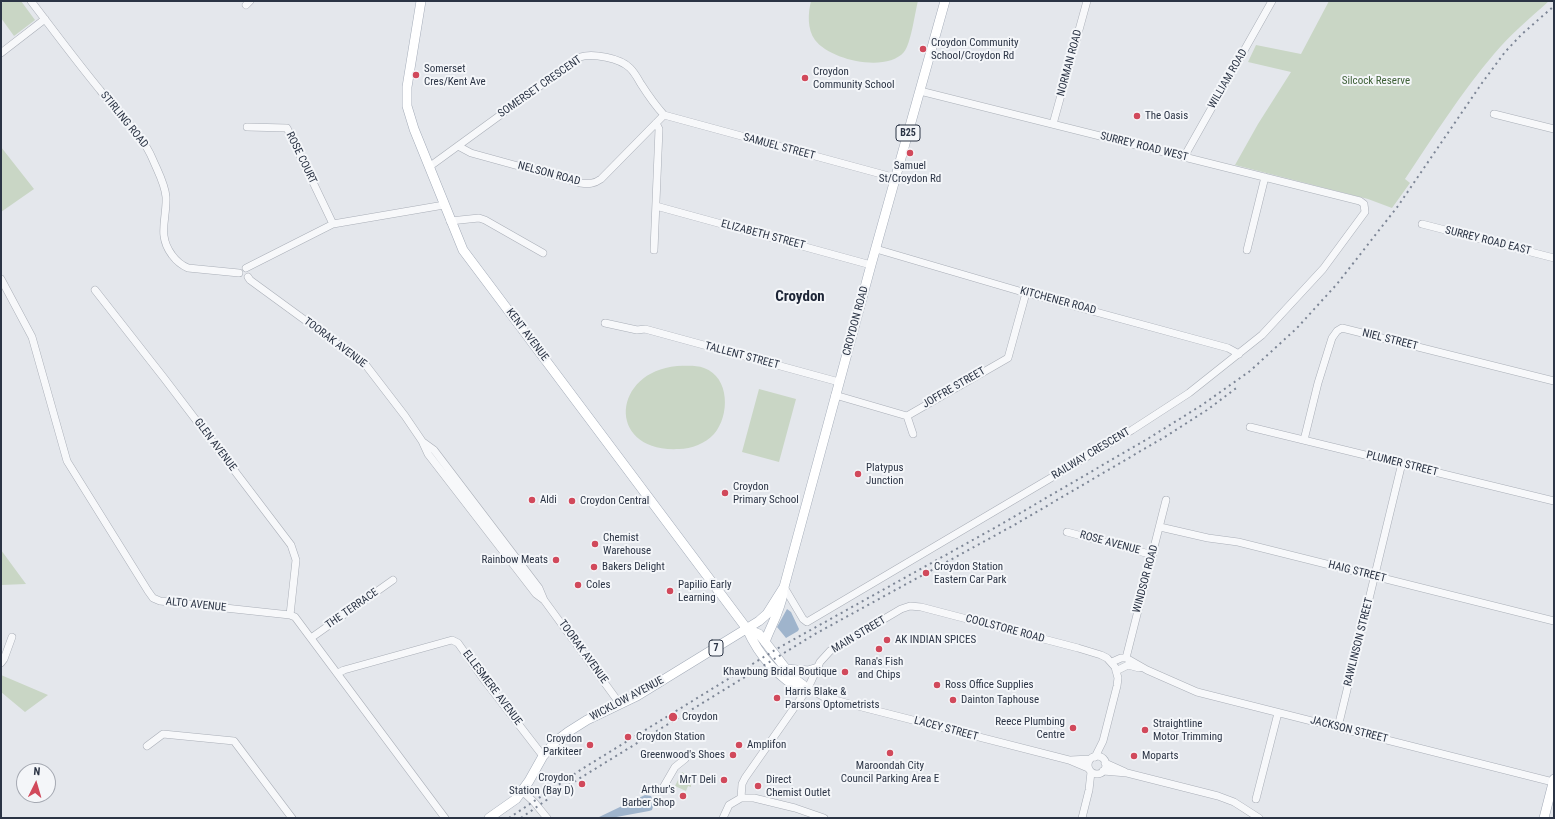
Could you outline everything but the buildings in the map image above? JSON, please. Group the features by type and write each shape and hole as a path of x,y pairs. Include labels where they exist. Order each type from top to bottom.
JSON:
{"main road":[{"name":"KENT AVENUE","path":"421,1 407,87 407,106 450,220 467,255 747,629 754,643 773,669 796,687 806,690"},
{"name":"CROYDON ROAD","path":"747,629 767,614 784,587 871,265 945,1"},
{"path":"765,642 781,608 784,587"},
{"name":"KENT AVENUE","path":"747,629 759,634 786,669 806,690"},
{"name":"WICKLOW AVENUE","path":"489,818 514,801 522,791 543,756 556,741 568,732 588,720 637,696 747,629"},
{"path":"786,669 808,671 818,668"},
{"path":"1544,818 1554,780"}],"street":[{"name":"STIRLING ROAD","path":"31,1 100,91 141,138 152,157 164,186 166,208 163,228 164,240 172,256 182,266 188,268 239,273"},
{"name":"NORMAN ROAD","path":"1053,124 1087,1"},
{"name":"WILLIAM ROAD","path":"1184,157 1272,1"},
{"path":"1,53 45,19"},
{"name":"SOMERSET CRESCENT","path":"429,167 580,57 587,55 605,57 623,63 630,68 654,104 664,115"},
{"name":"SURREY ROAD WEST","path":"920,90 1360,201 1364,204 1365,208"},
{"path":"1494,114 1554,128"},
{"name":"SAMUEL STREET","path":"664,115 896,178"},
{"name":"NELSON ROAD","path":"458,146 471,153 580,183 596,183 664,115"},
{"path":"654,250 659,128 656,123"},
{"name":"ROSE COURT","path":"247,127 287,128 333,224"},
{"path":"1247,250 1265,177"},
{"path":"246,268 249,272 248,276 242,277 239,273 242,269 333,224 444,204"},
{"name":"ELIZABETH STREET","path":"656,206 871,265"},
{"name":"RAILWAY CRESCENT","path":"784,587 802,619 807,622 1132,430 1189,393 1262,335 1323,269 1364,215 1365,208"},
{"path":"450,220 479,218 485,220 542,254"},
{"name":"SURREY ROAD EAST","path":"1422,224 1554,258"},
{"name":"KITCHENER ROAD","path":"876,249 1026,293 1228,348 1239,354"},
{"name":"TOORAK AVENUE","path":"248,276 250,280 365,364 422,441 428,454 536,594 544,600 620,704"},
{"name":"ALTO AVENUE","path":"1,279 32,337 67,461 153,598 160,601 290,615"},
{"name":"GLEN AVENUE","path":"95,290 291,545 296,560 290,615"},
{"name":"JOFFRE STREET","path":"907,416 1008,358 1026,293"},
{"name":"TALLENT STREET","path":"605,323 637,330 645,329 839,382"},
{"name":"NIEL STREET","path":"1304,440 1318,383 1332,338 1337,331 1342,328 1554,381"},
{"path":"836,395 907,416 913,434"},
{"name":"PLUMER STREET","path":"1250,427 1554,501"},
{"name":"RAWLINSON STREET","path":"1338,727 1402,464"},
{"name":"WINDSOR ROAD","path":"1126,658 1166,500"},
{"name":"HAIG STREET","path":"1160,527 1208,538 1238,542 1554,622"},
{"name":"ROSE AVENUE","path":"1067,532 1153,555"},
{"name":"THE TERRACE","path":"311,638 393,580"},
{"name":"COOLSTORE ROAD","path":"896,612 905,607 919,607 1078,648 1101,655 1112,662"},
{"name":"MAIN STREET","path":"742,798 742,784 745,778 806,690 822,659 830,652 896,612"},
{"path":"290,615 295,617 338,673 445,818"},
{"path":"1,663 4,659 12,637"},
{"name":"ELLESMERE AVENUE","path":"338,673 344,670 452,640 458,643 482,677 543,756"},
{"path":"1089,790 1102,773 1105,762 1104,741 1118,678 1112,662 1121,658 1126,658 1147,670"},
{"path":"1116,671 1128,665 1147,670"},
{"name":"JACKSON STREET","path":"1147,670 1197,692 1554,780"},
{"name":"LACEY STREET","path":"806,690 813,696 824,697 1068,760 1090,770"},
{"path":"1256,799 1278,713"},
{"path":"147,746 163,734 234,741 292,818"},
{"path":"1082,818 1089,790 1090,770 1088,763 1104,741"},
{"path":"1093,758 1100,757 1105,762 1127,773 1234,802 1259,818"},
{"name":"LACEY STREET","path":"1068,760 1093,758"},
{"path":"664,786 674,767 685,759"},
{"path":"1090,770 1095,774 1127,773"},
{"path":"522,791 534,802 547,818"},
{"path":"723,818 729,805 742,798 754,798 795,808 824,818"}],"green space":[{"path":"6,1 21,1 35,20 14,36 1,18 1,3"},
{"path":"811,1 918,1 911,35 904,52 896,58 885,62 872,63 845,58 822,47 815,40 809,26"},
{"name":"Silcock Reserve","path":"1329,1 1549,1 1507,40 1470,84 1405,179 1410,183 1392,208 1368,199 1235,165 1258,124 1291,72 1248,62 1256,45 1301,54"},
{"path":"1,147 34,189 1,212"},
{"path":"677,366 701,367 713,373 723,388 725,408 723,417 714,434 698,445 679,449 655,447 639,439 629,426 626,411 629,396 639,382 655,371"},
{"path":"759,389 796,399 779,462 742,452"},
{"path":"1,550 26,584 1,585"},
{"path":"1,675 48,695 25,712 1,692"},
{"path":"682,772 694,780 693,782 691,781 691,787 688,786 686,791 675,786"}],"water":[{"path":"787,609 791,612 799,629 786,638 777,627"},
{"path":"645,795 651,796 654,803 652,810 611,818 597,818"}],"railway":[{"path":"509,818 582,769 780,647 998,526 1149,438 1202,405 1250,371 1297,328 1337,284 1398,206 1505,52 1522,34 1554,6"},
{"path":"559,791 815,634 1016,524 1168,435 1207,410 1239,386"},
{"path":"521,818 548,799"}],"place":[{"name":"Croydon Community School/Croydon Rd","path":"923,49"},
{"name":"Somerset Cres/Kent Ave","path":"416,75"},
{"name":"Croydon Community School","path":"805,78"},
{"name":"The Oasis","path":"1137,116"},
{"name":"Samuel St/Croydon Rd","path":"910,153"},
{"name":"Platypus Junction","path":"858,474"},
{"name":"Croydon Primary School","path":"725,493"},
{"name":"Aldi","path":"532,500"},
{"name":"Croydon Central","path":"572,501"},
{"name":"Chemist Warehouse","path":"595,544"},
{"name":"Rainbow Meats","path":"556,560"},
{"name":"Bakers Delight","path":"594,567"},
{"name":"Croydon Station Eastern Car Park","path":"926,573"},
{"name":"Coles","path":"578,585"},
{"name":"Papilio Early Learning","path":"670,591"},
{"name":"AK INDIAN SPICES","path":"887,640"},
{"name":"Rana's Fish and Chips","path":"879,649"},
{"name":"Khawbung Bridal Boutique","path":"845,672"},
{"name":"Ross Office Supplies","path":"937,685"},
{"name":"Harris Blake & Parsons Optometrists","path":"777,698"},
{"name":"Dainton Taphouse","path":"953,700"},
{"name":"Croydon","path":"673,717"},
{"name":"Reece Plumbing Centre","path":"1073,728"},
{"name":"Straightline Motor Trimming","path":"1145,730"},
{"name":"Croydon Station","path":"628,737"},
{"name":"Croydon Parkiteer","path":"590,745"},
{"name":"Amplifon","path":"739,745"},
{"name":"Maroondah City Council Parking Area E","path":"890,753"},
{"name":"Greenwood's Shoes","path":"733,755"},
{"name":"Moparts","path":"1134,756"},
{"name":"MrT Deli","path":"724,780"},
{"name":"Croydon Station (Bay D)","path":"582,784"},
{"name":"Direct Chemist Outlet","path":"758,786"},
{"name":"Arthur's Barber Shop","path":"683,796"}],"district":[{"name":"Croydon","path":"800,297"}]}
